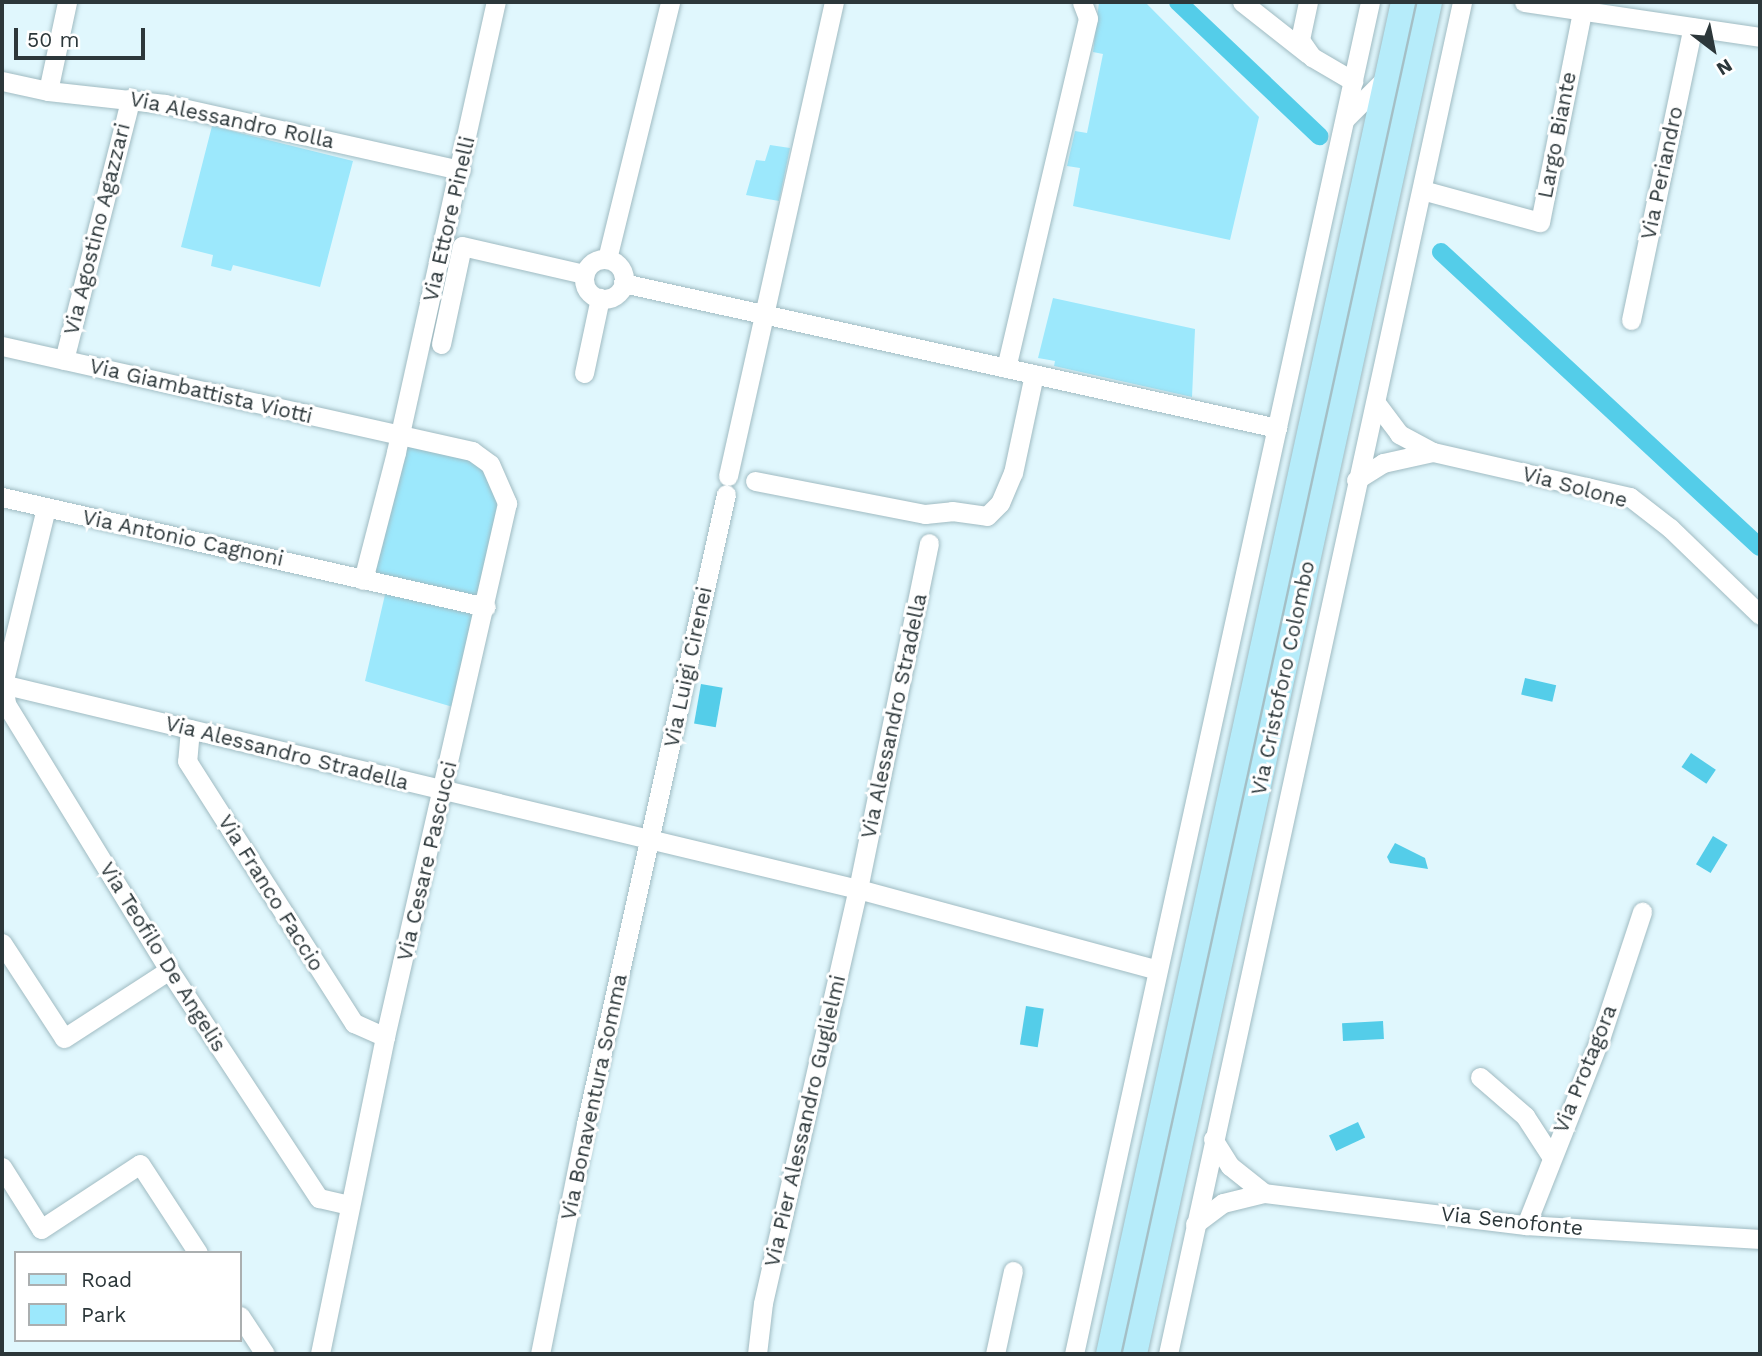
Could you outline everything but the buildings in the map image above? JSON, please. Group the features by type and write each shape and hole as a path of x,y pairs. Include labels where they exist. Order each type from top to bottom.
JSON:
{"main road":[{"name":"Via Cristoforo Colombo","path":"1108,1354 1403,2"},
{"name":"Via Cristoforo Colombo","path":"1135,1354 1430,2"}],"street":[{"path":"48,91 68,2"},
{"name":"Via Ettore Pinelli","path":"363,580 400,435 461,170 496,2"},
{"path":"607,259 670,2"},
{"name":"Via Luigi Cirenei","path":"651,840 834,2"},
{"path":"1006,368 1088,18 1082,2"},
{"path":"1242,2 1282,38 1353,81"},
{"path":"1308,2 1300,40 1312,57"},
{"path":"1074,1354 1155,969 1370,2"},
{"name":"Via Cristoforo Colombo","path":"1168,1354 1462,2"},
{"path":"1524,2 1760,37"},
{"name":"Largo Biante","path":"1422,190 1540,222 1582,11"},
{"name":"Via Periandro","path":"1631,320 1693,27"},
{"path":"1346,118 1387,77"},
{"name":"Via Alessandro Rolla","path":"2,81 48,91 131,98 461,170"},
{"name":"Via Agostino Agazzari","path":"64,360 131,98"},
{"path":"441,344 462,246 584,274"},
{"path":"607,259 622,270 623,283 613,296 600,298 588,291 584,274 593,262 607,259"},
{"path":"623,283 1277,428"},
{"path":"584,373 600,298"},
{"name":"Via Giambattista Viotti","path":"2,346 400,435"},
{"path":"755,481 925,514 952,511 987,516 1000,503 1013,473 1034,374"},
{"path":"1376,403 1399,434 1433,452"},
{"name":"Via Cesare Pascucci","path":"320,1354 385,1037 444,792 507,503 490,464 472,451 400,435"},
{"path":"1356,480 1383,463 1433,452"},
{"name":"Via Solone","path":"1433,452 1630,497 1670,528 1760,615"},
{"name":"Via Antonio Cagnoni","path":"2,497 486,607"},
{"path":"2,684 46,508"},
{"name":"Via Alessandro Stradella","path":"858,889 929,543"},
{"name":"Via Alessandro Stradella","path":"2,684 858,889 1155,969"},
{"name":"Via Teofilo De Angelis","path":"2,684 6,705 169,970 318,1198 349,1205"},
{"name":"Via Franco Faccio","path":"190,729 187,761 354,1023 385,1037"},
{"name":"Via Bonaventura Somma","path":"540,1354 651,840"},
{"name":"Via Pier Alessandro Guglielmi","path":"757,1354 763,1303 858,889"},
{"name":"Via Protagora","path":"1526,1225 1551,1156 1601,1036 1642,912"},
{"path":"2,943 64,1038 169,970"},
{"path":"1480,1077 1525,1116 1551,1156"},
{"path":"1213,1139 1230,1166 1264,1193"},
{"path":"2,1167 41,1229 140,1164 197,1251"},
{"path":"1195,1224 1223,1203 1264,1193"},
{"name":"Via Senofonte","path":"1264,1193 1526,1225 1760,1239"},
{"path":"995,1354 1013,1271"},
{"path":"242,1319 265,1354"}],"green space":[{"path":"1099,2 1145,2 1259,117 1230,240 1073,206 1080,168 1067,166 1075,131 1087,133 1103,54 1093,52"},
{"path":"212,126 353,161 320,287 233,265 231,271 211,266 213,255 181,247"},
{"path":"770,145 790,148 779,201 746,195 756,160 765,161"},
{"path":"1053,298 1195,329 1192,397 1054,366 1055,361 1038,358"},
{"path":"400,435 472,451 507,503 463,710 365,681 387,586 363,580"}],"shaded area":[{"path":"1525,678 1556,685 1552,702 1521,695"},
{"path":"701,684 723,688 716,727 694,723"},
{"path":"1691,753 1716,770 1706,784 1681,767"},
{"path":"1713,836 1728,845 1711,873 1696,864"},
{"path":"1395,843 1425,858 1428,869 1390,863 1387,857"},
{"path":"1026,1006 1044,1009 1038,1047 1020,1045"},
{"path":"1383,1021 1384,1039 1343,1041 1342,1023"},
{"path":"1358,1122 1365,1137 1336,1151 1329,1136"}],"waterway":[{"path":"1178,2 1319,136"},
{"path":"1441,252 1760,547"}]}
